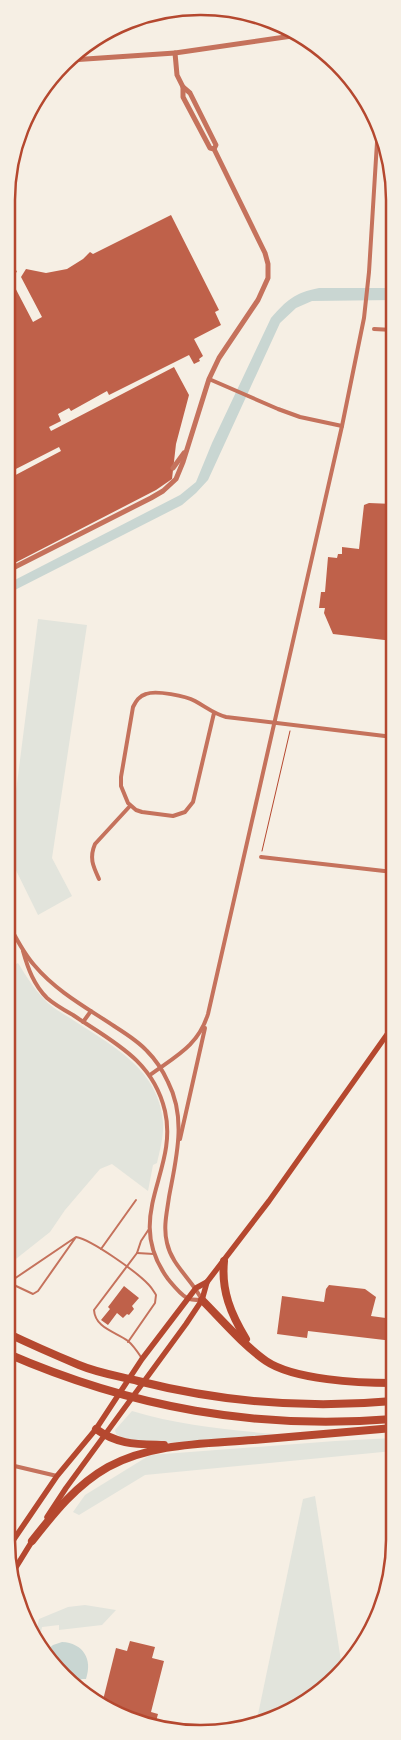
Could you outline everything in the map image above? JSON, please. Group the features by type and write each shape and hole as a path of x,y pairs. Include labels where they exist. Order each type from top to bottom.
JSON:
{"highway":[{"path":"224,1261 223,1280 228,1305 235,1321 253,1350"},
{"path":"202,1300 253,1350 266,1361 282,1369 343,1380 386,1383"},
{"path":"15,1337 80,1365 113,1376 211,1396 286,1403 336,1405 386,1401"},
{"path":"15,1357 61,1376 106,1391 208,1414 285,1421 332,1422 386,1419"},
{"path":"96,1429 114,1440 136,1444 191,1445"},
{"path":"32,1541 73,1493 90,1479 126,1458 147,1451 191,1445 386,1429"}],"main road":[{"path":"15,1538 57,1476 96,1429 142,1358 196,1288 207,1282 236,1246 386,1036"},
{"path":"17,1565 66,1488 202,1300 207,1282"}],"street":[{"path":"80,59 175,53 289,37"},
{"path":"15,567 163,491 176,479 181,470 209,378 219,358 264,290 268,269 267,258 260,240 214,149 210,148 183,97 182,87 176,75 175,53"},
{"path":"182,87 190,93 216,145 214,149"},
{"path":"202,1300 196,1288 171,1257 165,1228 166,1215 178,1148 342,426 364,318 377,143"},
{"path":"374,329 386,330"},
{"path":"209,378 300,417 342,426"},
{"path":"173,468 187,448"},
{"path":"214,713 193,802 190,807 185,812 173,816 142,812 130,806 124,795 121,777 133,707 139,697 151,692 180,696 226,717 386,735"},
{"path":"99,879 91,859 92,851 95,844 130,806"},
{"path":"261,857 386,871"},
{"path":"15,935 34,966 44,976 147,1050 160,1067 177,1102 180,1121 178,1148"},
{"path":"22,948 28,970 47,998 128,1054 150,1075 159,1092 165,1111 168,1131 165,1152 153,1199 149,1229 150,1240 160,1268 171,1283 187,1299 202,1300"},
{"path":"83,1022 91,1011"},
{"path":"150,1075 195,1041 204,1027 208,1014"},
{"path":"15,1466 57,1476"}],"lane":[{"path":"101,1249 136,1200"},
{"path":"142,1358 128,1342 98,1323 94,1318 94,1310 137,1253 141,1241 149,1229"},
{"path":"15,1285 33,1294 38,1291 76,1237"},
{"path":"15,1278 76,1237 85,1239 150,1285 156,1295 155,1304 128,1342"},
{"path":"137,1253 154,1254"}],"path":[{"path":"261,857 292,725"}],"shaded area":[{"path":"319,288 386,288 386,300 312,301 296,308 280,323 208,480 196,493 182,505 15,590 15,580 180,495 196,482 212,443 271,318 282,306 303,292"},
{"path":"38,619 87,625 52,858 72,896 38,915 15,868 15,799"},
{"path":"18,963 34,987 48,1003 119,1051 144,1074 160,1104 163,1127 162,1142 157,1163 153,1165 148,1191 112,1164 100,1169 65,1210 50,1232 15,1260 15,965"},
{"path":"132,1411 149,1416 221,1429 275,1434 193,1442 147,1442 129,1439 116,1434 115,1430"},
{"path":"386,1438 386,1452 145,1475 79,1515 73,1512 85,1495 150,1455"},
{"path":"315,1496 341,1661 332,1671 304,1694 283,1706 258,1716 303,1499"},
{"path":"85,1605 116,1610 102,1625 59,1630 59,1625 42,1627 41,1633 37,1627 39,1619 68,1607"},
{"path":"62,1642 69,1643 81,1649 88,1665 86,1679 80,1680 69,1671 50,1648"}],"building":[{"path":"171,215 219,310 215,312 221,325 194,339 203,356 199,359 200,361 194,364 189,355 109,395 107,391 71,411 69,408 58,414 61,421 49,427 51,431 174,367 189,395 176,444 172,479 156,490 15,563 15,475 61,451 59,447 15,469 15,288 33,322 42,317 21,277 26,269 46,273 67,269 90,252 93,254"},
{"path":"369,503 386,504 386,640 333,634 324,613 325,608 319,608 321,592 325,592 328,557 337,558 338,554 342,554 342,547 359,549 364,505"},
{"path":"329,1285 365,1289 376,1297 371,1316 386,1318 386,1340 308,1331 307,1338 277,1334 282,1296 324,1302 326,1289"},
{"path":"124,1286 139,1298 132,1306 134,1309 129,1315 127,1314 123,1318 117,1313 108,1325 101,1320"},
{"path":"130,1641 155,1647 152,1658 164,1661 151,1712 158,1714 156,1720 118,1706 104,1698 116,1648 127,1651"}]}
